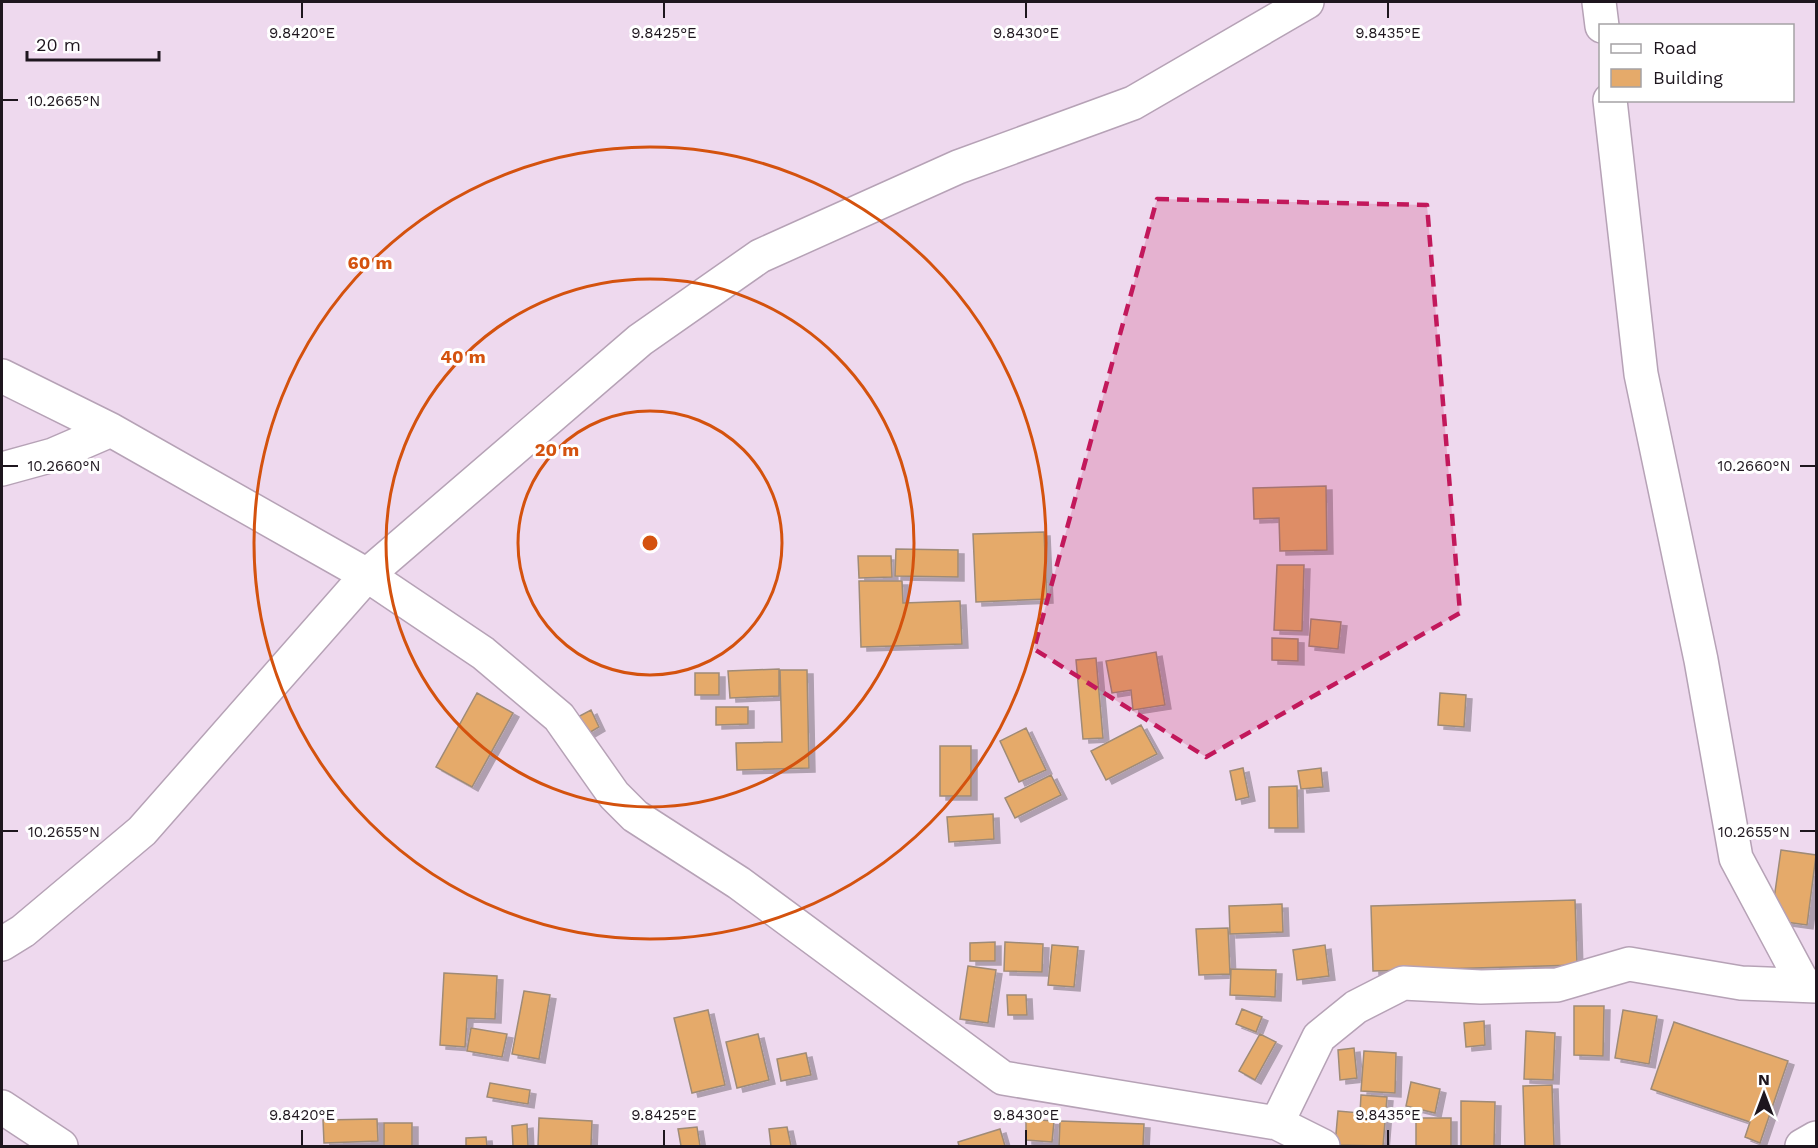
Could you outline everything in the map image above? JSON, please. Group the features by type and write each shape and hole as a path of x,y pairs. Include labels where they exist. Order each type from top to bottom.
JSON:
{"street":[{"path":"2,944 23,931 142,831 367,575 640,340 760,256 957,167 1133,103 1307,2"},
{"path":"1599,2 1602,24"},
{"path":"1610,102 1641,374 1701,660 1736,858 1810,986"},
{"path":"2,376 111,430 367,575 483,653 559,717 614,795 635,816 739,883 1003,1078 1277,1123 1323,1146"},
{"path":"2,469 53,455 111,430"},
{"path":"1277,1123 1319,1037 1356,1007 1403,982 1481,987 1557,985 1629,964 1741,983 1810,986"},
{"path":"2,1107 61,1146"},
{"path":"1802,1146 1816,1138"}],"highlighted area":[{"path":"1157,199 1427,205 1460,613 1206,757 1034,649"}],"building":[{"path":"1326,486 1327,550 1280,551 1279,518 1254,519 1253,488"},
{"path":"1044,532 1047,599 976,602 973,534"},
{"path":"896,549 958,550 958,577 895,576"},
{"path":"858,556 891,556 892,577 859,578"},
{"path":"1277,565 1304,565 1302,631 1274,630"},
{"path":"859,581 902,581 903,603 960,601 962,644 861,647"},
{"path":"1311,619 1341,622 1338,649 1309,646"},
{"path":"1272,638 1298,639 1298,661 1272,660"},
{"path":"1156,652 1165,705 1133,710 1131,690 1112,693 1106,661"},
{"path":"1096,658 1103,738 1083,739 1076,660"},
{"path":"779,669 779,696 730,698 728,671"},
{"path":"780,670 807,670 809,768 737,770 736,743 782,742"},
{"path":"695,673 719,673 719,695 695,695"},
{"path":"477,693 513,713 472,787 436,767"},
{"path":"1440,693 1466,695 1464,727 1438,725"},
{"path":"716,707 748,707 748,724 716,725"},
{"path":"591,710 599,727 582,737 572,720"},
{"path":"1141,725 1157,754 1106,780 1091,751"},
{"path":"1026,728 1046,770 1019,782 1000,741"},
{"path":"940,746 971,746 971,796 940,796"},
{"path":"1243,768 1249,797 1236,800 1230,771"},
{"path":"1321,768 1323,787 1301,789 1298,771"},
{"path":"1051,775 1061,795 1015,818 1005,798"},
{"path":"1297,786 1298,828 1269,828 1269,787"},
{"path":"993,814 994,839 949,842 947,817"},
{"path":"1781,850 1816,855 1807,925 1771,920"},
{"path":"1575,900 1577,965 1373,971 1371,906"},
{"path":"1282,904 1283,932 1230,934 1229,906"},
{"path":"1228,928 1230,974 1199,975 1196,929"},
{"path":"995,942 995,961 970,961 970,943"},
{"path":"1005,942 1043,944 1042,972 1004,971"},
{"path":"1052,945 1078,947 1074,987 1048,985"},
{"path":"1325,945 1329,976 1297,980 1293,950"},
{"path":"968,966 996,970 988,1023 960,1019"},
{"path":"1231,969 1276,970 1275,997 1230,995"},
{"path":"444,973 497,976 495,1019 467,1018 465,1047 440,1045"},
{"path":"524,991 550,995 539,1059 512,1054"},
{"path":"1007,995 1026,995 1027,1015 1008,1015"},
{"path":"1574,1006 1604,1006 1603,1056 1574,1055"},
{"path":"1242,1009 1262,1017 1256,1032 1236,1024"},
{"path":"708,1010 725,1085 692,1093 674,1018"},
{"path":"1623,1010 1657,1016 1649,1064 1615,1058"},
{"path":"1484,1021 1485,1045 1466,1047 1464,1023"},
{"path":"1674,1022 1788,1061 1760,1143 1745,1137 1750,1122 1651,1089"},
{"path":"471,1028 507,1034 502,1057 467,1051"},
{"path":"1526,1031 1555,1033 1553,1080 1524,1079"},
{"path":"758,1034 769,1080 737,1088 726,1042"},
{"path":"1260,1034 1276,1042 1255,1080 1239,1071"},
{"path":"1354,1048 1357,1078 1340,1080 1338,1050"},
{"path":"1364,1051 1396,1053 1395,1093 1361,1091"},
{"path":"806,1053 811,1075 781,1081 777,1059"},
{"path":"1411,1082 1440,1089 1435,1113 1406,1106"},
{"path":"490,1083 530,1090 528,1104 487,1097"},
{"path":"1552,1085 1554,1146 1525,1146 1523,1086"},
{"path":"1361,1095 1387,1097 1383,1146 1335,1145 1338,1111 1360,1113"},
{"path":"1461,1101 1495,1102 1494,1146 1461,1146"},
{"path":"539,1118 592,1121 591,1146 538,1146"},
{"path":"1416,1118 1451,1118 1451,1146 1416,1146"},
{"path":"377,1119 378,1141 324,1143 323,1120"},
{"path":"1026,1119 1054,1121 1052,1142 1026,1140"},
{"path":"1060,1121 1144,1124 1143,1146 1059,1146"},
{"path":"384,1123 412,1123 412,1146 384,1146"},
{"path":"527,1124 528,1146 513,1146 512,1126"},
{"path":"697,1127 700,1146 681,1146 678,1129"},
{"path":"787,1127 791,1146 771,1146 769,1129"},
{"path":"1000,1129 1005,1146 959,1146 958,1142"},
{"path":"486,1137 487,1146 466,1146 466,1138"}]}
